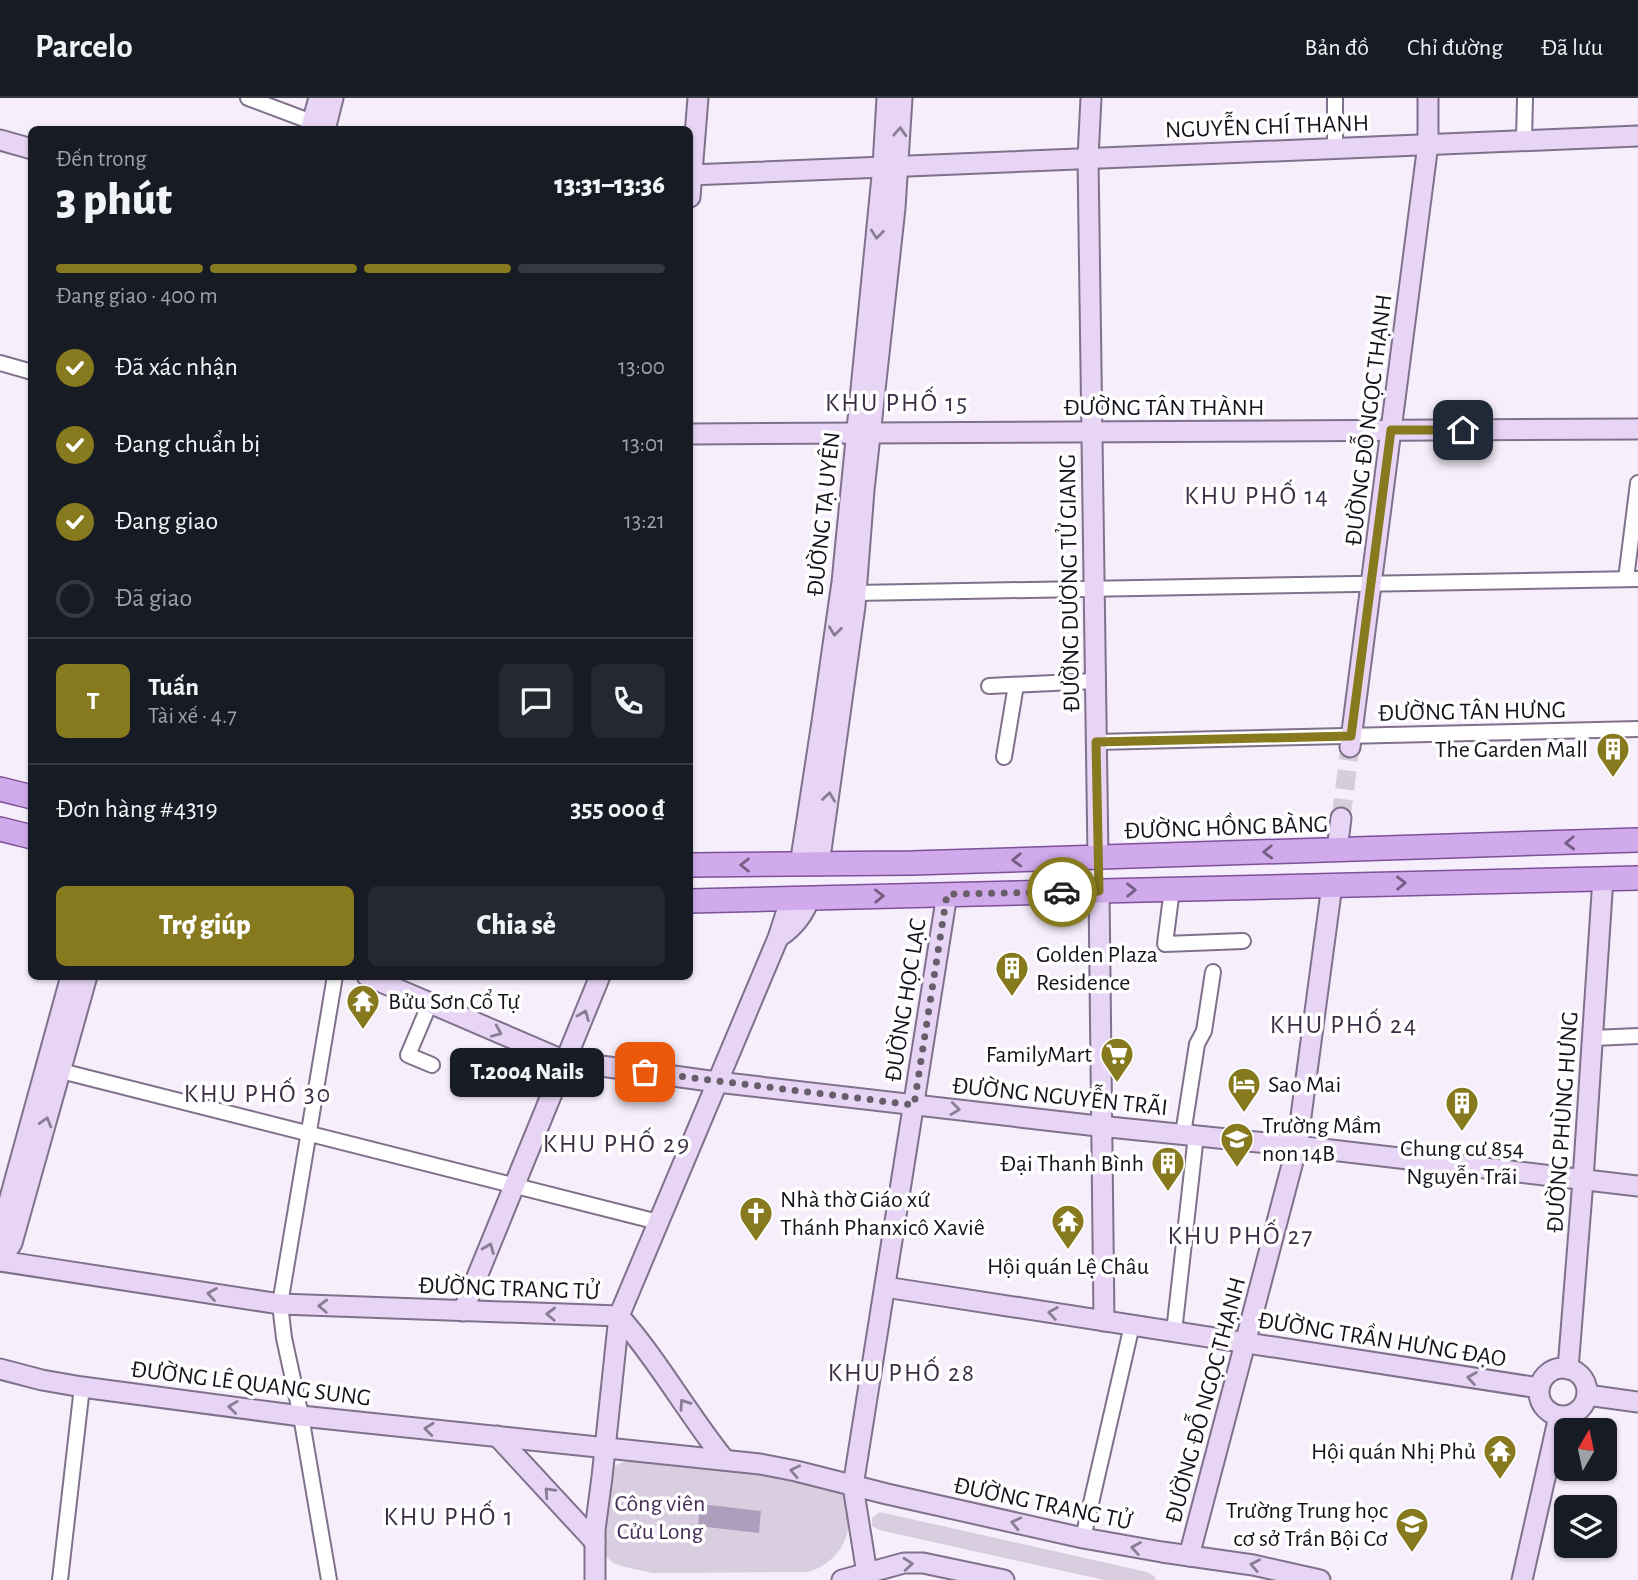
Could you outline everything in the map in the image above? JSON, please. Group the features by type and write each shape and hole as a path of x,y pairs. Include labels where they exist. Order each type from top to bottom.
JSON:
{"main road":[{"path":"0,789 28,796"},
{"path":"0,829 28,837"},
{"name":"ĐƯỜNG HỒNG BÀNG","path":"693,865 952,862 1638,840"},
{"path":"1604,878 1606,842"},
{"path":"1332,885 1337,850"},
{"path":"1098,857 1099,891"},
{"path":"947,894 952,862"},
{"path":"801,897 809,865"},
{"path":"693,901 1638,878"}],"street":[{"path":"316,126 319,98"},
{"path":"317,126 333,98"},
{"path":"693,146 698,98"},
{"path":"887,98 891,166"},
{"path":"891,166 902,98"},
{"name":"ĐƯỜNG DƯƠNG TỬ GIANG","path":"1091,98 1088,158 1098,857"},
{"path":"1335,98 1335,148"},
{"name":"ĐƯỜNG ĐỖ NGỌC THẠNH","path":"1350,742 1428,144 1428,98"},
{"path":"1524,140 1525,98"},
{"path":"257,99 314,126"},
{"name":"NGUYỄN CHÍ THANH","path":"693,175 1638,136"},
{"path":"0,140 28,148"},
{"name":"ĐƯỜNG TẠ UYÊN","path":"809,865 848,593 891,166"},
{"path":"0,363 28,371"},
{"name":"ĐƯỜNG TÂN THÀNH","path":"693,434 1638,429"},
{"path":"848,593 1632,579 1638,483"},
{"path":"989,686 1095,681"},
{"path":"1004,757 1016,685"},
{"name":"ĐƯỜNG TÂN HƯNG","path":"1096,742 1350,742 1638,729"},
{"path":"1337,850 1341,818"},
{"name":"ĐƯỜNG PHÙNG HƯNG","path":"1568,1368 1604,878"},
{"name":"ĐƯỜNG ĐỖ NGỌC THẠNH","path":"1189,1556 1297,1146 1332,885"},
{"path":"1172,889 1165,944 1243,941"},
{"path":"1099,891 1104,1321"},
{"name":"ĐƯỜNG HỌC LẠC","path":"868,1576 853,1486 947,894"},
{"path":"596,1580 595,1542 619,1317 778,938 801,897"},
{"path":"1174,1332 1197,1044 1204,1031 1213,972"},
{"path":"0,1261 12,1243 53,1069 70,980"},
{"path":"0,1234 53,1069 86,980"},
{"path":"329,1580 280,1304 334,980"},
{"name":"ĐƯỜNG NGUYỄN TRÃI","path":"376,980 565,1061 914,1105 1638,1186"},
{"path":"463,1311 598,980"},
{"path":"430,1003 408,1055 432,1065"},
{"path":"1593,1038 1638,1035"},
{"path":"53,1069 658,1222"},
{"name":"ĐƯỜNG TRANG TỬ","path":"0,1261 280,1304 619,1317 724,1460 796,1471 1083,1538 1254,1565 1310,1579"},
{"name":"ĐƯỜNG TRẦN HƯNG ĐẠO","path":"885,1287 1539,1388"},
{"path":"1083,1538 1132,1325"},
{"path":"1568,1368 1581,1375 1585,1381 1587,1395 1580,1410 1559,1416 1548,1411 1540,1401 1539,1388 1549,1372 1568,1368"},
{"name":"ĐƯỜNG LÊ QUANG SUNG","path":"0,1369 82,1387 301,1416 724,1460"},
{"path":"60,1580 82,1387"},
{"path":"1587,1395 1638,1402"},
{"path":"1522,1580 1559,1416"},
{"path":"497,1436 595,1542"},
{"path":"842,1580 868,1576 904,1563 923,1563 1004,1580"}],"green space":[{"name":"Công viên Cửu Long","path":"631,1459 816,1483 832,1488 845,1498 848,1509 845,1540 834,1557 807,1572 652,1573 613,1563 606,1556 600,1538 609,1473 614,1466"},
{"path":"880,1512 1147,1572 1156,1580 1104,1580 879,1530 872,1526 872,1518"}],"shaded area":[{"path":"700,1504 761,1511 759,1533 698,1526"}],"tunnel":[{"path":"1341,818 1350,747"}],"way so far":[{"path":"645,1072 914,1105 947,894 1062,892"}],"place":[{"name":"The Garden Mall","path":"1613,779"},
{"name":"Golden Plaza Residence","path":"1012,998"},
{"name":"Bửu Sơn Cổ Tự","path":"363,1031"},
{"name":"T.2004 Nails","path":"645,1072"},
{"name":"FamilyMart","path":"1117,1084"},
{"name":"Sao Mai","path":"1244,1114"},
{"name":"Chung cư 854 Nguyễn Trãi","path":"1462,1133"},
{"name":"Trường Mầm non 14B","path":"1237,1169"},
{"name":"Đại Thanh Bình","path":"1168,1193"},
{"name":"Nhà thờ Giáo xứ Thánh Phanxicô Xaviê","path":"756,1243"},
{"name":"Hội quán Lệ Châu","path":"1068,1251"},
{"name":"Hội quán Nhị Phủ","path":"1500,1481"},
{"name":"Trường Trung học cơ sở Trần Bội Cơ","path":"1412,1554"}],"district":[{"name":"KHU PHỐ 15","path":"897,402"},
{"name":"KHU PHỐ 14","path":"1257,495"},
{"name":"KHU PHỐ 24","path":"1344,1024"},
{"name":"KHU PHỐ 30","path":"258,1093"},
{"name":"KHU PHỐ 29","path":"617,1143"},
{"name":"KHU PHỐ 27","path":"1241,1235"},
{"name":"KHU PHỐ 28","path":"902,1372"},
{"name":"KHU PHỐ 1","path":"449,1516"}],"route":[{"path":"1062,892 1099,891 1096,742 1351,736 1391,430 1463,430"}]}
